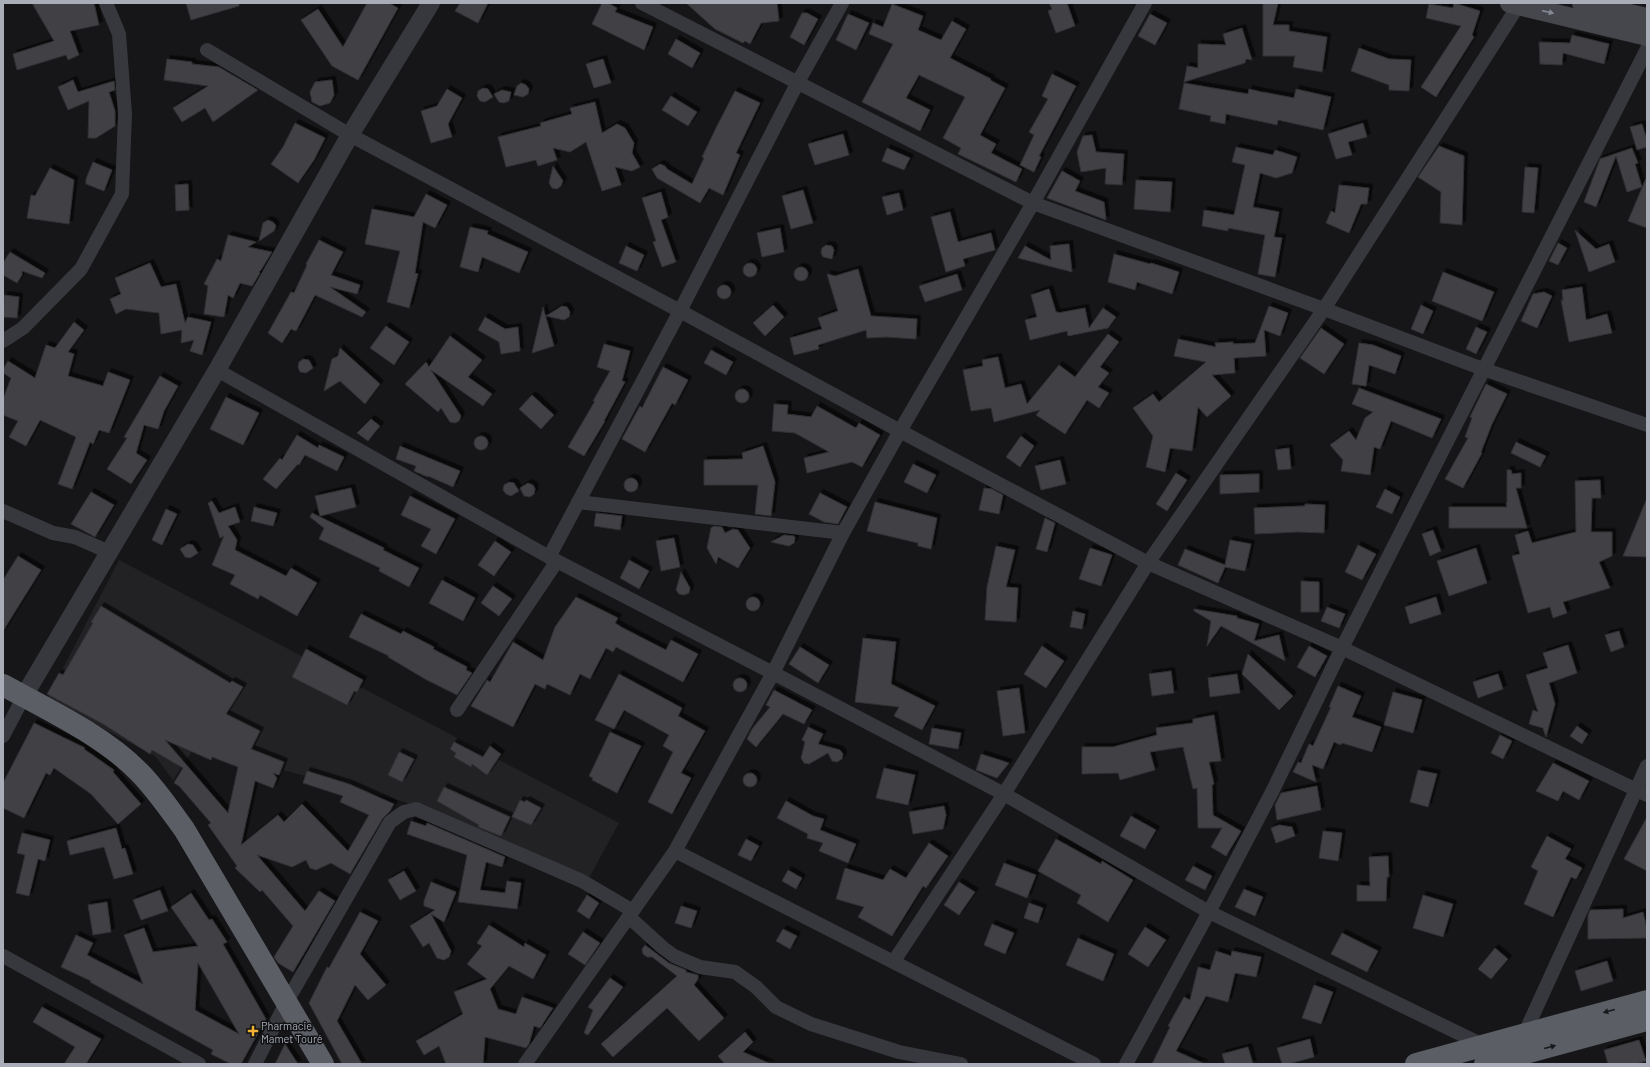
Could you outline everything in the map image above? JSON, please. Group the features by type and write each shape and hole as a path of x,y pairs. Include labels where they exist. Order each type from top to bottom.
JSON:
{"highway":[{"path":"3,685 73,723 114,751 139,772 184,829 323,1064"},
{"path":"1484,1055 1524,1034 1647,1001"},
{"path":"1416,1064 1484,1055 1523,1060 1647,1020"}],"main road":[{"path":"1582,3 1647,18"},
{"path":"1516,4 1647,36"}],"street":[{"path":"3,341 23,328 81,269 122,194 125,114 119,34 106,3"},
{"path":"3,736 24,696 217,370 350,135 431,3"},
{"path":"642,3 1033,203 1324,309 1483,369 1647,425"},
{"path":"457,710 553,559 578,502 680,311 798,82 842,3"},
{"path":"526,1064 675,851 773,673 843,534 900,430 1033,203 1145,3"},
{"path":"894,962 1004,794 1148,563 1324,309 1516,4"},
{"path":"1126,1064 1209,912 1272,792 1342,648 1647,49"},
{"path":"207,50 350,135 1148,563 1342,648 1642,792"},
{"path":"217,370 553,559 1004,794 1209,912 1484,1055"},
{"path":"578,502 843,534"},
{"path":"3,511 53,533 75,537 109,552"},
{"path":"1523,1060 1524,1034 1642,792 1647,766"},
{"path":"255,1064 286,1003 390,822 404,812 416,809 582,881 631,914 662,947 674,956 700,967 734,972 756,987 776,1007 811,1024 899,1052 961,1064"},
{"path":"675,851 1094,1064"},
{"path":"3,956 199,1064"}],"shaded area":[{"path":"119,560 619,823 584,887 405,802 195,747 173,780 155,756 47,699"}],"building":[{"path":"32,3 94,3 99,25 70,31 79,55 68,60 66,55 17,70 13,54 54,41"},
{"path":"186,3 239,3 239,6 191,20"},
{"path":"367,3 389,3 398,8 358,80 332,66 301,20 318,9 343,47"},
{"path":"460,3 488,3 478,23 455,11"},
{"path":"602,3 608,3 617,8 615,12 653,27 644,50 592,24"},
{"path":"686,3 777,3 779,21 761,23 750,44 745,41 743,43 715,29"},
{"path":"1049,3 1067,3 1075,26 1056,33 1048,11 1052,9"},
{"path":"1263,3 1278,3 1273,25 1289,25 1289,31 1327,37 1322,72 1293,67 1295,56 1263,56"},
{"path":"1454,3 1480,11 1472,35 1474,37 1436,97 1421,87 1461,26 1426,18 1429,4 1453,8"},
{"path":"892,4 923,16 918,30 941,40 952,21 966,29 950,58 1005,88 980,135 996,144 991,153 1022,169 1016,182 958,154 961,148 943,138 965,97 919,75 906,98 930,110 920,131 862,102 893,44 869,34 873,23 883,27"},
{"path":"802,13 807,13 818,19 804,45 790,37"},
{"path":"848,14 869,23 856,50 836,40"},
{"path":"1150,14 1167,23 1155,45 1138,36"},
{"path":"1242,28 1252,60 1246,59 1245,63 1184,82 1187,66 1198,68 1198,44 1226,45 1223,34"},
{"path":"1572,35 1609,44 1604,64 1563,53 1562,65 1540,64 1539,42 1570,43"},
{"path":"676,39 700,53 692,68 668,54"},
{"path":"1359,48 1389,59 1411,60 1409,91 1389,90 1389,85 1351,71"},
{"path":"167,59 219,67 258,90 213,122 205,108 182,122 173,108 208,86 164,80"},
{"path":"603,59 611,83 594,88 586,64"},
{"path":"1052,74 1076,86 1039,156 1041,157 1034,172 1020,165 1034,135 1029,132 1048,99 1042,96"},
{"path":"73,80 78,92 114,81 115,90 109,92 115,111 115,126 96,138 88,138 89,101 68,110 58,87"},
{"path":"332,80 334,95 330,103 320,106 312,102 310,92 315,82"},
{"path":"521,83 526,85 529,89 528,94 523,97 514,95 517,86"},
{"path":"1184,83 1248,94 1249,89 1294,98 1296,89 1331,97 1323,130 1278,120 1277,125 1226,114 1225,124 1210,121 1211,116 1179,109"},
{"path":"483,88 488,89 493,97 485,102 480,101 477,96 478,91"},
{"path":"447,89 462,98 448,124 452,137 431,143 421,111 437,106"},
{"path":"502,90 511,92 509,101 504,103 499,102 494,94"},
{"path":"735,91 760,103 736,153 740,155 723,195 709,188 700,203 657,178 652,169 660,164 692,184 704,158 702,157"},
{"path":"671,96 697,112 688,126 662,110"},
{"path":"595,102 602,133 617,124 625,128 634,143 632,153 640,167 632,171 615,167 621,185 602,191 586,142 570,152 553,148 557,160 538,166 536,160 506,167 498,137 541,126 540,123 572,114 570,108"},
{"path":"295,123 325,138 314,160 298,183 271,164 283,147"},
{"path":"1363,123 1367,137 1348,142 1352,155 1336,159 1328,134"},
{"path":"1642,124 1647,140 1647,147 1637,150 1630,127"},
{"path":"843,134 849,155 815,165 808,144"},
{"path":"1092,135 1096,152 1124,154 1122,185 1105,184 1106,168 1081,172 1077,152 1083,136"},
{"path":"1439,146 1464,156 1462,225 1440,223 1441,192 1418,177"},
{"path":"1236,147 1273,155 1275,150 1297,157 1292,173 1276,178 1260,173 1253,207 1279,212 1274,237 1282,238 1275,277 1258,274 1265,235 1228,228 1228,231 1202,226 1204,210 1234,215 1245,165 1232,162"},
{"path":"887,148 910,158 904,170 882,161"},
{"path":"1632,148 1638,163 1635,164 1642,187 1627,192 1616,156 1596,207 1584,202 1600,159"},
{"path":"93,162 112,170 104,191 86,184 86,179"},
{"path":"553,166 563,181 561,186 557,189 552,188 549,183"},
{"path":"1525,167 1538,168 1534,213 1522,212"},
{"path":"50,168 74,180 69,224 27,218 31,195 35,196"},
{"path":"1062,171 1080,181 1075,191 1104,202 1106,220 1047,198"},
{"path":"1647,176 1647,228 1628,221"},
{"path":"1136,180 1172,182 1170,212 1134,209"},
{"path":"188,184 189,210 176,211 175,185"},
{"path":"1339,185 1369,188 1367,204 1361,204 1349,233 1326,223 1331,211 1335,213"},
{"path":"803,190 813,223 791,229 782,196"},
{"path":"661,192 668,217 661,220 676,262 662,267 653,242 656,241 642,198"},
{"path":"899,193 903,210 887,215 882,197"},
{"path":"426,194 447,205 435,228 423,222 415,273 418,274 409,308 387,302 400,251 365,244 372,209 414,217"},
{"path":"950,212 958,242 991,233 995,250 963,259 965,266 946,272 931,217"},
{"path":"268,220 273,222 276,226 274,231 259,241 263,223"},
{"path":"470,227 488,231 487,234 528,252 519,273 482,257 478,272 460,267"},
{"path":"780,228 784,252 762,257 757,233"},
{"path":"1575,230 1596,249 1609,244 1615,262 1589,272"},
{"path":"228,235 256,242 248,247 272,252 252,286 240,283 233,298 228,295 224,317 204,314 208,286 204,284 217,259 221,261"},
{"path":"319,240 343,252 331,275 360,285 357,294 330,287 366,312 362,317 315,295 296,331 291,329 282,343 268,333 291,292 294,293 307,265 306,264"},
{"path":"1558,243 1567,248 1558,265 1549,261"},
{"path":"1069,244 1072,272 1018,258 1025,246 1051,260 1050,246"},
{"path":"826,245 832,246 834,250 832,259 823,257 821,253 822,248"},
{"path":"626,246 644,255 637,271 619,263"},
{"path":"10,252 45,273 42,278 22,271 22,275 17,283 3,275 3,263"},
{"path":"1114,254 1150,264 1151,263 1179,272 1172,294 1137,282 1135,290 1108,282"},
{"path":"150,263 161,287 176,284 185,323 188,317 211,322 202,355 190,351 194,340 181,343 182,330 161,334 159,313 126,309 116,314 110,299 121,294 115,278"},
{"path":"750,263 755,265 757,270 755,275 750,277 745,275 743,270 745,265"},
{"path":"801,267 806,269 808,274 806,279 801,281 796,279 794,274 796,269"},
{"path":"858,269 871,316 917,319 916,339 886,337 867,338 866,330 818,345 819,349 794,355 790,338 822,329 818,318 838,311 827,274 835,276"},
{"path":"1443,272 1494,292 1482,321 1432,301"},
{"path":"957,274 962,290 925,302 919,286"},
{"path":"724,285 729,287 731,292 729,297 724,299 719,297 717,292 719,287"},
{"path":"1582,287 1586,320 1607,314 1612,333 1569,342 1561,300 1563,301 1562,290"},
{"path":"1049,289 1056,312 1058,313 1085,308 1089,328 1103,308 1116,317 1108,328 1068,336 1067,331 1030,340 1025,320 1037,317 1031,295"},
{"path":"1544,292 1552,296 1537,328 1521,321 1533,294"},
{"path":"4,295 19,297 17,318 3,317"},
{"path":"773,305 784,317 765,336 753,323"},
{"path":"1421,305 1433,311 1423,334 1411,329"},
{"path":"562,306 567,307 570,312 569,317 564,320 546,316"},
{"path":"1269,306 1288,313 1280,336 1264,330 1266,356 1234,358 1235,373 1212,375 1231,396 1207,417 1198,407 1192,451 1170,448 1165,472 1146,467 1153,436 1133,408 1153,394 1159,402 1206,362 1174,356 1178,339 1216,347 1215,343 1255,343"},
{"path":"543,307 554,346 532,353"},
{"path":"485,317 505,329 518,327 520,351 501,354 499,342 478,330"},
{"path":"74,322 84,330 68,352 74,354 68,376 103,386 108,372 130,380 109,433 99,430 93,444 90,442 72,489 58,484 76,437 40,420 26,446 9,437 18,421 3,415 3,399 11,378 3,373 3,369 8,361 35,378 46,345 55,348"},
{"path":"386,326 409,342 394,365 370,348"},
{"path":"1476,327 1487,332 1476,354 1466,349"},
{"path":"1321,328 1344,344 1324,374 1300,358"},
{"path":"1108,334 1119,342 1100,367 1109,373 1098,387 1109,393 1099,408 1087,400 1065,434 1036,415 1040,410 994,422 991,408 971,411 963,370 983,366 982,360 998,357 1005,388 1021,384 1027,404 1059,365 1075,377"},
{"path":"450,336 482,360 468,377 492,394 483,406 431,370 461,416 459,421 455,423 450,422 441,408 438,412 405,384 426,362 429,367"},
{"path":"1359,343 1373,345 1401,356 1395,374 1369,365 1366,386 1352,384"},
{"path":"604,344 630,351 622,381 625,382 605,421 584,456 568,447 595,401 593,401 610,371 597,367"},
{"path":"340,348 380,384 365,404 340,381 324,391 332,359 338,356"},
{"path":"711,350 733,362 726,375 704,363"},
{"path":"303,359 309,360 313,368 306,373 300,372 298,367 299,362"},
{"path":"663,367 688,380 675,405 672,403 645,452 622,439 640,406 642,408"},
{"path":"160,376 178,386 164,411 158,429 144,425 136,453 147,460 131,484 107,469 127,438 124,437"},
{"path":"1486,384 1507,394 1492,424 1481,452 1482,453 1463,488 1445,479 1468,438 1465,437 1472,418 1470,417"},
{"path":"1359,388 1441,419 1432,438 1391,421 1380,449 1374,447 1370,475 1341,471 1343,460 1330,445 1349,431 1356,440 1365,418 1373,412 1352,404"},
{"path":"742,389 747,391 749,396 747,401 742,403 737,401 735,396 737,391"},
{"path":"532,395 554,415 541,429 519,409"},
{"path":"226,397 259,413 243,445 210,429"},
{"path":"774,404 788,405 787,414 811,417 817,406 856,428 859,423 880,435 862,467 852,462 807,473 804,458 829,452 795,433 772,431"},
{"path":"371,419 380,426 368,441 357,433"},
{"path":"297,435 318,448 319,445 344,457 337,471 305,455 299,465 298,464 276,489 263,479 280,458 282,460"},
{"path":"481,436 486,438 488,443 486,448 481,450 476,448 474,443 476,438"},
{"path":"1021,436 1034,446 1020,467 1006,457"},
{"path":"1516,442 1546,456 1540,467 1511,453"},
{"path":"400,446 460,471 453,487 414,471 416,466 396,459"},
{"path":"763,446 775,482 771,516 755,514 758,485 704,485 704,460 743,459 742,453"},
{"path":"1289,448 1291,469 1278,470 1275,450"},
{"path":"1060,460 1066,484 1041,490 1035,466"},
{"path":"913,464 936,475 927,493 904,482"},
{"path":"1507,470 1511,470 1512,474 1521,473 1521,488 1516,488 1527,528 1449,528 1449,507 1507,507"},
{"path":"1176,473 1187,480 1167,511 1156,504"},
{"path":"1259,474 1259,492 1220,494 1220,475"},
{"path":"631,478 636,480 638,485 636,490 631,492 626,490 624,485 626,480"},
{"path":"1600,480 1601,498 1592,498 1591,532 1612,532 1612,556 1599,562 1610,588 1563,602 1567,613 1553,618 1550,607 1528,613 1512,556 1520,554 1515,535 1528,531 1532,543 1576,532 1575,481"},
{"path":"509,482 514,483 519,491 511,496 506,494 503,490 504,485"},
{"path":"528,483 533,485 535,489 534,494 530,497 524,496 520,488"},
{"path":"351,488 356,507 320,516 315,496"},
{"path":"984,488 992,489 1003,495 999,514 979,510"},
{"path":"1385,489 1400,497 1392,514 1376,507"},
{"path":"91,492 114,505 95,537 71,524"},
{"path":"820,493 847,507 838,524 824,522 809,514"},
{"path":"410,496 455,519 436,554 421,546 431,529 401,515"},
{"path":"1647,498 1647,557 1623,556"},
{"path":"212,501 219,513 235,507 240,522 228,526 237,540 235,550 286,576 291,568 317,583 297,616 260,595 258,599 230,584 235,575 212,565 224,536 220,538 208,503"},
{"path":"875,502 937,518 931,549 918,546 918,543 867,531"},
{"path":"1305,504 1325,505 1324,533 1298,532 1255,534 1254,508 1305,506"},
{"path":"254,507 277,513 273,526 251,521"},
{"path":"166,509 177,514 162,545 152,540"},
{"path":"312,513 384,548 383,550 419,568 409,587 379,571 380,568 319,539 324,528 310,517"},
{"path":"596,513 622,516 620,530 594,526"},
{"path":"1045,518 1055,523 1047,552 1036,549"},
{"path":"714,526 722,527 725,533 733,529 738,530 750,548 738,568 718,557 716,564 707,548 711,528"},
{"path":"1433,530 1441,551 1430,556 1422,534"},
{"path":"784,535 794,536 794,543 789,546 771,542"},
{"path":"674,538 680,567 661,571 656,541"},
{"path":"1230,540 1251,544 1245,571 1225,567 1218,583 1178,565 1185,549 1225,565"},
{"path":"495,541 511,552 494,576 478,565"},
{"path":"188,544 193,545 198,553 190,558 185,557 180,549"},
{"path":"1358,545 1376,554 1362,580 1345,572"},
{"path":"996,546 1015,550 1006,587 1018,588 1016,622 985,620 987,587"},
{"path":"1090,548 1112,555 1101,586 1079,579"},
{"path":"1476,548 1487,583 1449,596 1437,561"},
{"path":"18,556 41,570 3,631 3,580"},
{"path":"629,560 649,571 639,589 620,578"},
{"path":"681,572 690,588 689,593 684,595 679,594 676,590"},
{"path":"442,580 475,598 463,621 429,603"},
{"path":"1301,581 1319,582 1319,612 1301,612"},
{"path":"493,586 512,599 499,616 481,603"},
{"path":"576,597 618,618 615,623 666,650 671,640 698,654 683,682 616,647 613,652 606,648 590,679 580,674 570,695 547,684 545,689 535,684 513,727 471,706 487,680 490,682 513,642 543,660 555,627"},
{"path":"753,597 758,599 760,604 758,609 753,611 748,609 746,604 748,599"},
{"path":"1436,597 1441,614 1410,624 1405,607"},
{"path":"101,606 230,683 232,681 243,687 226,714 260,731 251,749 284,762 279,775 273,773 277,778 273,788 255,781 241,845 278,815 284,822 302,804 348,851 369,815 340,802 343,796 303,783 307,771 349,784 394,804 383,818 350,874 331,863 316,870 310,868 306,860 292,867 257,855 305,911 319,891 335,901 293,972 278,963 274,957 293,926 262,890 260,892 235,868 237,866 208,825 211,823 179,786 174,783 183,768 152,750 150,754 103,724 47,694 59,673 63,675 93,623 91,622","holes":["165,740 211,760 212,757 238,767 228,813"]},
{"path":"1327,607 1345,614 1339,628 1321,621"},
{"path":"1194,609 1237,616 1237,618 1259,624 1254,641 1279,635 1285,661 1221,626 1207,646 1211,621 1194,611"},
{"path":"1073,611 1085,614 1082,629 1070,627"},
{"path":"361,614 401,634 403,631 434,647 433,649 467,667 466,670 472,673 457,695 425,679 388,657 389,656 349,637"},
{"path":"1619,631 1624,647 1611,652 1605,635"},
{"path":"863,638 896,642 891,684 935,706 922,730 894,716 899,707 855,702"},
{"path":"1568,645 1577,673 1549,683 1555,704 1546,737 1543,728 1529,724 1533,710 1538,712 1526,675 1548,668 1543,653"},
{"path":"1042,646 1064,661 1046,688 1024,674"},
{"path":"1309,646 1327,656 1315,677 1297,667"},
{"path":"800,647 829,665 818,683 789,664"},
{"path":"306,649 363,680 357,692 354,691 347,705 292,677"},
{"path":"1248,654 1293,696 1279,710 1242,674"},
{"path":"1171,671 1174,693 1152,696 1149,674"},
{"path":"619,674 682,708 678,716 705,731 681,773 691,778 672,814 648,802 673,752 663,746 669,735 624,710 614,729 595,720"},
{"path":"1237,674 1240,693 1210,697 1208,678"},
{"path":"1498,674 1503,689 1478,698 1473,682"},
{"path":"740,678 745,680 747,685 745,690 740,692 735,690 733,685 735,680"},
{"path":"1338,686 1361,696 1352,717 1381,727 1372,752 1334,742 1323,769 1312,765 1316,782 1293,772 1298,762 1301,763 1309,744 1313,746 1331,707 1329,707"},
{"path":"1019,688 1025,733 1003,736 997,691"},
{"path":"774,690 812,710 804,724 783,714 756,747 747,739 752,729 770,707 766,705"},
{"path":"1393,692 1422,700 1413,733 1384,725"},
{"path":"1214,715 1221,761 1209,762 1214,784 1212,785 1213,815 1241,831 1226,856 1211,847 1222,828 1198,828 1197,788 1193,789 1183,747 1150,752 1155,770 1120,780 1118,773 1082,774 1082,747 1113,747 1157,735 1156,728 1193,723 1193,719"},
{"path":"34,723 85,748 84,749 114,770 113,772 141,804 118,824 91,794 54,768 50,775 46,773 24,818 3,808 3,783"},
{"path":"1577,726 1588,734 1582,744 1570,736"},
{"path":"808,727 823,734 818,744 840,750 843,754 842,759 837,762 832,761 828,753 809,764 804,763 801,758 805,742 802,740"},
{"path":"932,728 961,733 958,749 929,744"},
{"path":"610,732 641,746 617,793 592,780 593,778 589,776"},
{"path":"1500,735 1512,741 1503,759 1491,753"},
{"path":"454,742 483,757 490,746 501,754 487,775 472,764 471,767 454,757 456,753 450,749"},
{"path":"399,752 414,759 402,782 388,775"},
{"path":"981,754 1009,763 997,778 976,770"},
{"path":"1553,763 1589,781 1579,800 1563,791 1558,801 1536,791"},
{"path":"884,768 915,775 908,805 876,798"},
{"path":"1418,770 1437,774 1428,807 1410,802"},
{"path":"750,773 755,775 757,780 755,785 750,787 745,785 743,780 745,775"},
{"path":"1317,786 1321,810 1277,820 1275,805 1281,793"},
{"path":"444,787 510,817 501,836 478,827 479,825 437,801"},
{"path":"520,800 525,802 526,800 541,808 531,825 512,817"},
{"path":"786,801 813,816 824,819 820,830 856,844 848,863 819,851 823,843 807,838 808,834 777,818"},
{"path":"944,806 946,815 943,829 913,834 909,812"},
{"path":"1131,816 1156,830 1145,849 1120,836"},
{"path":"1647,817 1647,871 1624,859"},
{"path":"411,821 426,826 427,823 505,857 502,867 486,862 480,890 505,893 507,881 521,883 517,909 458,902 467,855 407,834"},
{"path":"1279,825 1292,827 1295,836 1276,843 1271,828"},
{"path":"116,828 122,849 125,848 133,874 114,879 104,847 70,855 67,841"},
{"path":"1323,831 1342,833 1338,861 1319,858"},
{"path":"22,833 50,840 45,861 38,859 29,896 16,893 25,855 17,853"},
{"path":"1547,836 1571,849 1565,859 1582,868 1576,879 1571,877 1553,917 1524,904 1538,871 1531,867"},
{"path":"746,839 759,846 751,861 738,855"},
{"path":"1056,839 1101,864 1102,861 1133,880 1108,922 1077,903 1081,895 1038,871"},
{"path":"929,843 948,856 926,888 923,886 892,936 858,917 864,907 836,899 845,868 883,880 890,869 906,878"},
{"path":"1388,856 1389,877 1387,877 1386,901 1357,901 1357,885 1370,886 1369,857"},
{"path":"1004,863 1036,875 1027,898 995,885"},
{"path":"1193,866 1212,876 1205,890 1185,880"},
{"path":"788,870 802,878 796,889 782,881"},
{"path":"404,871 416,891 400,900 388,880"},
{"path":"431,882 456,892 444,922 431,914 451,951 449,957 444,960 437,958 429,943 423,947 410,926 435,910 424,906 424,901"},
{"path":"959,882 975,892 959,915 944,905"},
{"path":"1244,889 1263,897 1255,916 1235,907"},
{"path":"160,890 168,911 141,920 133,900"},
{"path":"191,893 209,920 212,919 227,942 223,944 266,1019 241,1064 231,1064 211,1054 213,1050 90,982 91,981 61,967 76,935 93,943 87,955 143,984 124,935 144,928 153,952 198,946 171,907","holes":["198,963 239,1034 195,1010"]},
{"path":"587,895 599,903 589,919 577,911"},
{"path":"1423,895 1453,904 1443,937 1413,928"},
{"path":"107,902 111,932 93,935 88,905"},
{"path":"1029,903 1043,908 1038,923 1024,918"},
{"path":"681,906 697,911 691,928 675,923"},
{"path":"1623,909 1623,918 1643,912 1647,929 1647,938 1588,939 1588,916 1590,910"},
{"path":"360,912 378,921 360,954 386,985 368,1000 355,985 337,1021 362,1064 342,1064 309,1003 327,967 329,968"},
{"path":"992,924 1014,933 1005,954 984,945"},
{"path":"489,925 524,947 525,943 546,955 533,979 509,966 490,989 498,1009 516,1014 522,997 553,1008 540,1028 534,1026 529,1044 526,1048 485,1037 483,1064 446,1064 439,1046 424,1055 416,1041 463,1014 454,992 487,979 467,964 482,946 477,943"},
{"path":"1145,927 1166,940 1148,967 1128,954"},
{"path":"783,929 797,936 790,949 776,941"},
{"path":"583,932 600,943 585,965 568,954"},
{"path":"1342,933 1378,951 1367,972 1331,954"},
{"path":"1078,938 1114,954 1103,981 1066,965"},
{"path":"645,945 669,963 686,970 686,972 698,975 698,979 694,985 724,1018 699,1041 667,1008 613,1057 601,1044 677,976 652,957 647,957 643,954 642,949"},
{"path":"1495,948 1508,959 1491,979 1478,969"},
{"path":"1216,951 1231,956 1232,951 1261,957 1256,977 1235,973 1228,1002 1206,996 1176,1051 1205,1064 1152,1064 1170,1027 1168,1026 1184,997 1190,1000 1198,967 1210,970"},
{"path":"1607,961 1613,981 1581,991 1575,971"},
{"path":"610,978 623,987 588,1035 584,1033 593,1010 588,1007"},
{"path":"1314,985 1333,992 1321,1024 1302,1018"},
{"path":"42,1007 101,1039 86,1064 64,1064 75,1047 33,1022"},
{"path":"745,1032 753,1042 743,1052 771,1064 725,1064 718,1056"},
{"path":"1310,1039 1314,1057 1288,1064 1282,1064 1277,1048"},
{"path":"1639,1040 1646,1061 1636,1064 1608,1064 1604,1050"},
{"path":"285,1044 298,1064 275,1064"},
{"path":"1248,1047 1253,1064 1225,1064 1222,1054"}],"place":[{"name":"Pharmacie Mamet Touré","path":"253,1031"}]}
